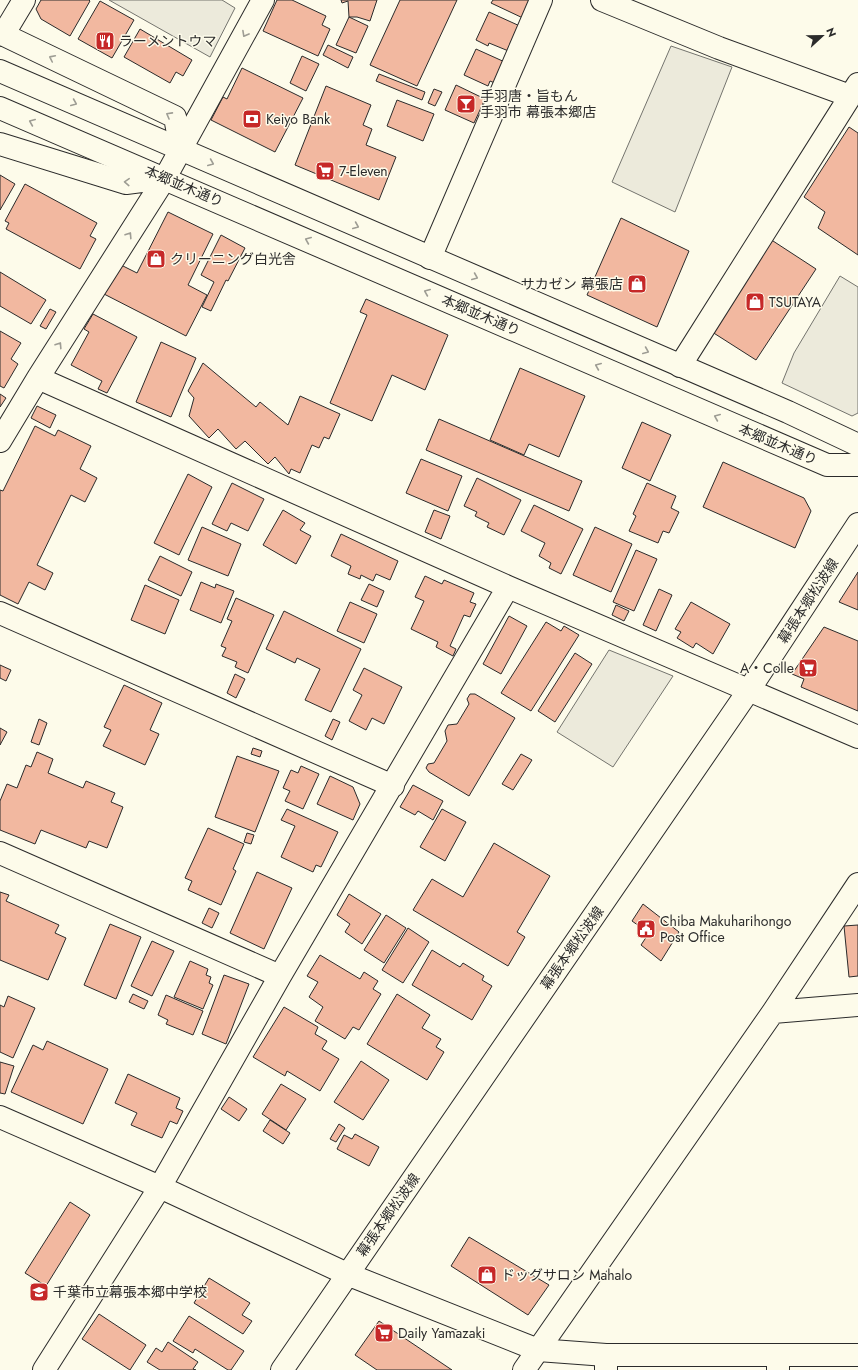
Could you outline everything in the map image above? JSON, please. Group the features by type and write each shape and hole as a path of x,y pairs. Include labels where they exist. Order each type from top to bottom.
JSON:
{"street":[{"path":"24,0 2,34 175,117 181,150"},
{"path":"0,441 38,378 165,178 263,0"},
{"path":"430,258 541,0"},
{"path":"602,0 719,48 854,90 680,366"},
{"path":"0,71 808,421 858,445"},
{"name":"本郷並木通り","path":"0,108 827,465 858,465"},
{"path":"0,144 126,183 165,178"},
{"path":"38,378 508,587 858,737"},
{"name":"幕張本郷松波線","path":"282,1370 749,690 858,524"},
{"path":"44,1370 160,1187 280,976 508,587"},
{"path":"0,613 392,786"},
{"path":"0,853 280,976"},
{"path":"524,1370 773,1012 858,884"},
{"path":"773,1012 858,1005"},
{"path":"0,1117 160,1187 347,1274 538,1350 606,1363 778,1363 858,1355"}],"shaded area":[{"path":"109,0 222,0 235,8 210,57"},
{"path":"671,46 732,67 675,212 612,182"},
{"path":"840,276 858,287 858,413 852,416 782,383 794,353"},
{"path":"609,650 673,676 613,767 557,732"}],"building":[{"path":"41,0 90,1 70,36 41,19 36,9"},
{"path":"277,0 292,0 326,16 322,25 330,29 318,56 263,31"},
{"path":"341,0 377,0 370,21 357,17 349,17 348,1 342,3"},
{"path":"400,0 457,0 417,86 370,65"},
{"path":"493,0 534,0 525,19 491,3"},
{"path":"100,1 134,20 112,58 78,39"},
{"path":"489,12 522,27 511,52 489,43 488,46 476,40"},
{"path":"349,17 368,26 356,53 336,45"},
{"path":"140,29 192,60 183,76 176,72 170,83 124,57"},
{"path":"328,45 353,57 348,68 323,55"},
{"path":"476,49 507,63 497,84 490,81 488,86 464,75"},
{"path":"302,56 319,64 306,91 290,83"},
{"path":"242,68 303,98 275,152 211,120 223,97 227,99"},
{"path":"379,74 425,92 422,100 376,81"},
{"path":"456,85 485,99 474,123 445,110"},
{"path":"326,86 371,105 363,125 372,129 366,145 396,157 379,200 295,165"},
{"path":"434,89 442,92 435,106 428,103"},
{"path":"397,100 434,114 423,141 387,126"},
{"path":"849,127 858,133 858,255 818,228 825,212 804,197"},
{"path":"0,175 15,184 0,210"},
{"path":"25,184 97,223 90,236 96,239 80,269 6,229 9,223 5,221"},
{"path":"168,212 213,234 188,285 207,295 186,336 104,294 119,264 137,273"},
{"path":"621,218 689,251 657,327 587,295"},
{"path":"221,235 245,248 228,281 226,280 211,311 202,307 214,282 201,275"},
{"path":"770,239 816,269 756,360 709,330"},
{"path":"0,272 46,300 31,324 0,306"},
{"path":"366,299 448,335 425,390 392,375 372,421 330,403 367,315 360,312"},
{"path":"50,309 56,312 46,329 40,326"},
{"path":"93,314 137,337 107,393 98,389 102,381 71,365 89,332 84,329"},
{"path":"0,331 21,343 11,359 18,364 4,388 0,386"},
{"path":"161,342 196,358 171,417 136,402"},
{"path":"203,363 256,407 260,402 288,425 300,396 340,414 329,439 324,437 319,448 312,445 300,473 291,469 289,474 275,457 268,464 245,441 236,449 218,429 209,438 189,416 194,398 188,391"},
{"path":"520,368 585,396 559,457 529,444 524,455 490,440"},
{"path":"0,394 6,398 0,407"},
{"path":"37,406 56,415 50,428 31,418"},
{"path":"439,419 582,481 569,511 426,450"},
{"path":"642,422 671,435 650,481 622,468"},
{"path":"35,426 55,436 58,430 91,446 80,469 97,478 85,502 71,495 37,565 53,573 45,590 29,582 18,604 0,595 0,490 3,491"},
{"path":"421,459 462,476 448,511 406,493"},
{"path":"723,462 804,498 811,511 795,548 703,507"},
{"path":"188,474 212,487 179,555 154,543"},
{"path":"477,478 521,500 504,535 487,527 489,523 475,516 477,512 464,506"},
{"path":"232,483 264,499 248,531 231,523 227,531 212,524"},
{"path":"647,483 676,496 671,508 679,512 669,533 663,531 658,543 629,531 636,516 633,514"},
{"path":"534,505 583,529 561,574 549,568 551,563 539,556 545,543 521,531"},
{"path":"283,510 305,523 300,530 311,536 296,564 263,545"},
{"path":"434,510 450,516 441,539 425,532"},
{"path":"202,527 241,544 228,576 188,560"},
{"path":"595,527 632,544 611,592 573,575"},
{"path":"341,534 398,561 390,580 376,574 373,581 361,575 360,579 348,574 351,566 331,556"},
{"path":"636,550 657,559 634,611 613,602"},
{"path":"160,556 192,572 181,596 148,580"},
{"path":"858,572 858,610 839,602"},
{"path":"425,576 442,584 444,580 474,593 470,602 476,604 470,617 464,615 450,646 456,649 453,656 436,647 438,642 411,629 424,601 415,597"},
{"path":"201,582 215,588 216,584 234,591 221,623 190,610"},
{"path":"369,584 384,591 377,607 361,600"},
{"path":"145,585 179,600 165,634 131,620"},
{"path":"659,589 672,595 656,631 643,625"},
{"path":"236,598 274,615 248,673 235,667 237,662 222,656 226,648 221,646 232,621 227,619"},
{"path":"350,602 377,614 364,643 337,631"},
{"path":"691,602 730,624 713,654 696,643 693,648 677,638 681,632 675,629"},
{"path":"616,605 629,611 624,621 612,615"},
{"path":"284,611 361,649 331,712 305,700 320,669 297,658 295,663 266,649"},
{"path":"509,616 527,626 501,674 483,664"},
{"path":"546,622 561,631 564,626 579,635 531,711 501,693"},
{"path":"824,627 858,641 858,711 801,687 804,679 792,674"},
{"path":"575,653 592,664 555,722 538,711"},
{"path":"0,665 11,670 6,681 0,678"},
{"path":"364,668 402,687 384,724 372,718 366,730 349,721 362,695 353,690"},
{"path":"235,674 245,679 236,698 227,693"},
{"path":"124,685 162,703 150,730 159,734 145,765 103,746 111,730 104,727"},
{"path":"470,694 475,694 515,718 469,796 429,772 426,768 428,764 434,763 447,741 445,731 448,725 457,724 469,704 467,699"},
{"path":"39,719 47,723 39,745 31,742"},
{"path":"333,719 340,722 332,740 325,736"},
{"path":"0,728 7,732 0,745"},
{"path":"253,748 262,751 260,757 251,754"},
{"path":"37,752 53,759 48,773 83,788 86,781 115,793 111,802 123,807 107,848 89,841 86,848 41,830 35,844 0,830 0,801 7,784 17,788 26,765 31,767"},
{"path":"521,754 532,760 513,790 502,784"},
{"path":"237,756 279,771 255,832 215,817"},
{"path":"301,766 319,774 303,809 285,801 290,791 283,788 291,770 298,773"},
{"path":"330,776 353,787 360,804 353,820 317,804"},
{"path":"413,785 443,801 433,820 418,811 415,815 400,807"},
{"path":"287,809 338,832 321,867 316,865 313,872 281,857 295,826 281,820"},
{"path":"442,809 466,822 445,861 420,847"},
{"path":"208,828 244,844 233,869 236,871 221,905 188,890 192,881 185,878"},
{"path":"247,833 254,835 251,844 244,842"},
{"path":"494,843 550,876 517,932 525,937 508,966 413,910 432,879 463,897"},
{"path":"257,872 292,888 264,949 230,933"},
{"path":"0,892 9,895 6,901 59,925 55,933 66,938 48,980 0,960"},
{"path":"349,894 381,914 362,944 345,932 350,924 337,915"},
{"path":"643,904 679,932 661,961 641,945 649,933 632,921"},
{"path":"209,908 219,913 212,928 202,923"},
{"path":"386,915 406,928 384,963 364,950"},
{"path":"110,924 141,937 116,999 84,985"},
{"path":"858,925 858,976 849,977 844,926"},
{"path":"408,928 429,942 403,983 382,970"},
{"path":"152,941 174,951 152,996 131,986"},
{"path":"432,950 460,967 463,963 484,976 482,980 492,986 472,1020 412,985"},
{"path":"320,955 360,979 364,972 378,981 373,989 381,994 359,1030 353,1027 345,1039 315,1021 323,1007 309,997 318,982 307,976"},
{"path":"190,961 208,969 206,975 211,977 209,983 213,985 203,1009 174,997"},
{"path":"224,975 249,984 226,1044 202,1034"},
{"path":"133,994 148,1001 144,1009 129,1002"},
{"path":"397,994 430,1015 422,1028 441,1039 436,1047 444,1052 427,1080 367,1044"},
{"path":"166,995 203,1011 193,1035 166,1024 168,1020 158,1015"},
{"path":"8,996 35,1008 13,1058 0,1052 0,1005 4,1007"},
{"path":"284,1007 318,1027 315,1034 327,1041 322,1049 339,1059 320,1091 287,1071 285,1076 253,1057"},
{"path":"47,1041 108,1069 83,1124 11,1092 33,1045 43,1050"},
{"path":"361,1061 389,1080 363,1120 334,1102"},
{"path":"0,1062 14,1066 5,1094 0,1093"},
{"path":"128,1074 180,1098 176,1108 183,1111 177,1124 170,1121 162,1138 131,1125 137,1113 115,1103"},
{"path":"281,1084 306,1099 286,1130 262,1114"},
{"path":"229,1097 247,1109 239,1121 221,1109"},
{"path":"270,1120 290,1133 283,1144 263,1131"},
{"path":"339,1124 345,1128 336,1142 330,1139"},
{"path":"355,1134 379,1147 369,1166 337,1149 344,1135 352,1139"},
{"path":"70,1202 90,1215 46,1286 25,1273"},
{"path":"469,1237 549,1285 528,1315 451,1266"},
{"path":"209,1278 250,1303 242,1315 252,1321 243,1334 194,1303"},
{"path":"99,1314 146,1345 130,1370 82,1339"},
{"path":"189,1316 244,1351 231,1370 228,1370 195,1349 193,1353 173,1341"},
{"path":"379,1321 452,1370 377,1370 355,1355"},
{"path":"168,1342 198,1362 193,1369 196,1370 160,1370 147,1362 156,1348 162,1352"}],"place":[{"name":"ラーメントウマ","path":"105,41"},
{"name":"手羽唐・旨もん 手羽市 幕張本郷店","path":"466,104"},
{"name":"Keiyo Bank","path":"252,119"},
{"name":"7-Eleven","path":"325,171"},
{"name":"クリーニング白光舎","path":"156,259"},
{"name":"サカゼン 幕張店","path":"637,284"},
{"name":"TSUTAYA","path":"755,302"},
{"name":"A・Colle","path":"808,668"},
{"name":"Chiba Makuharihongo Post Office","path":"646,929"},
{"name":"ドッグサロン Mahalo","path":"487,1275"},
{"name":"千葉市立幕張本郷中学校","path":"39,1292"},
{"name":"Daily Yamazaki","path":"384,1333"}]}
